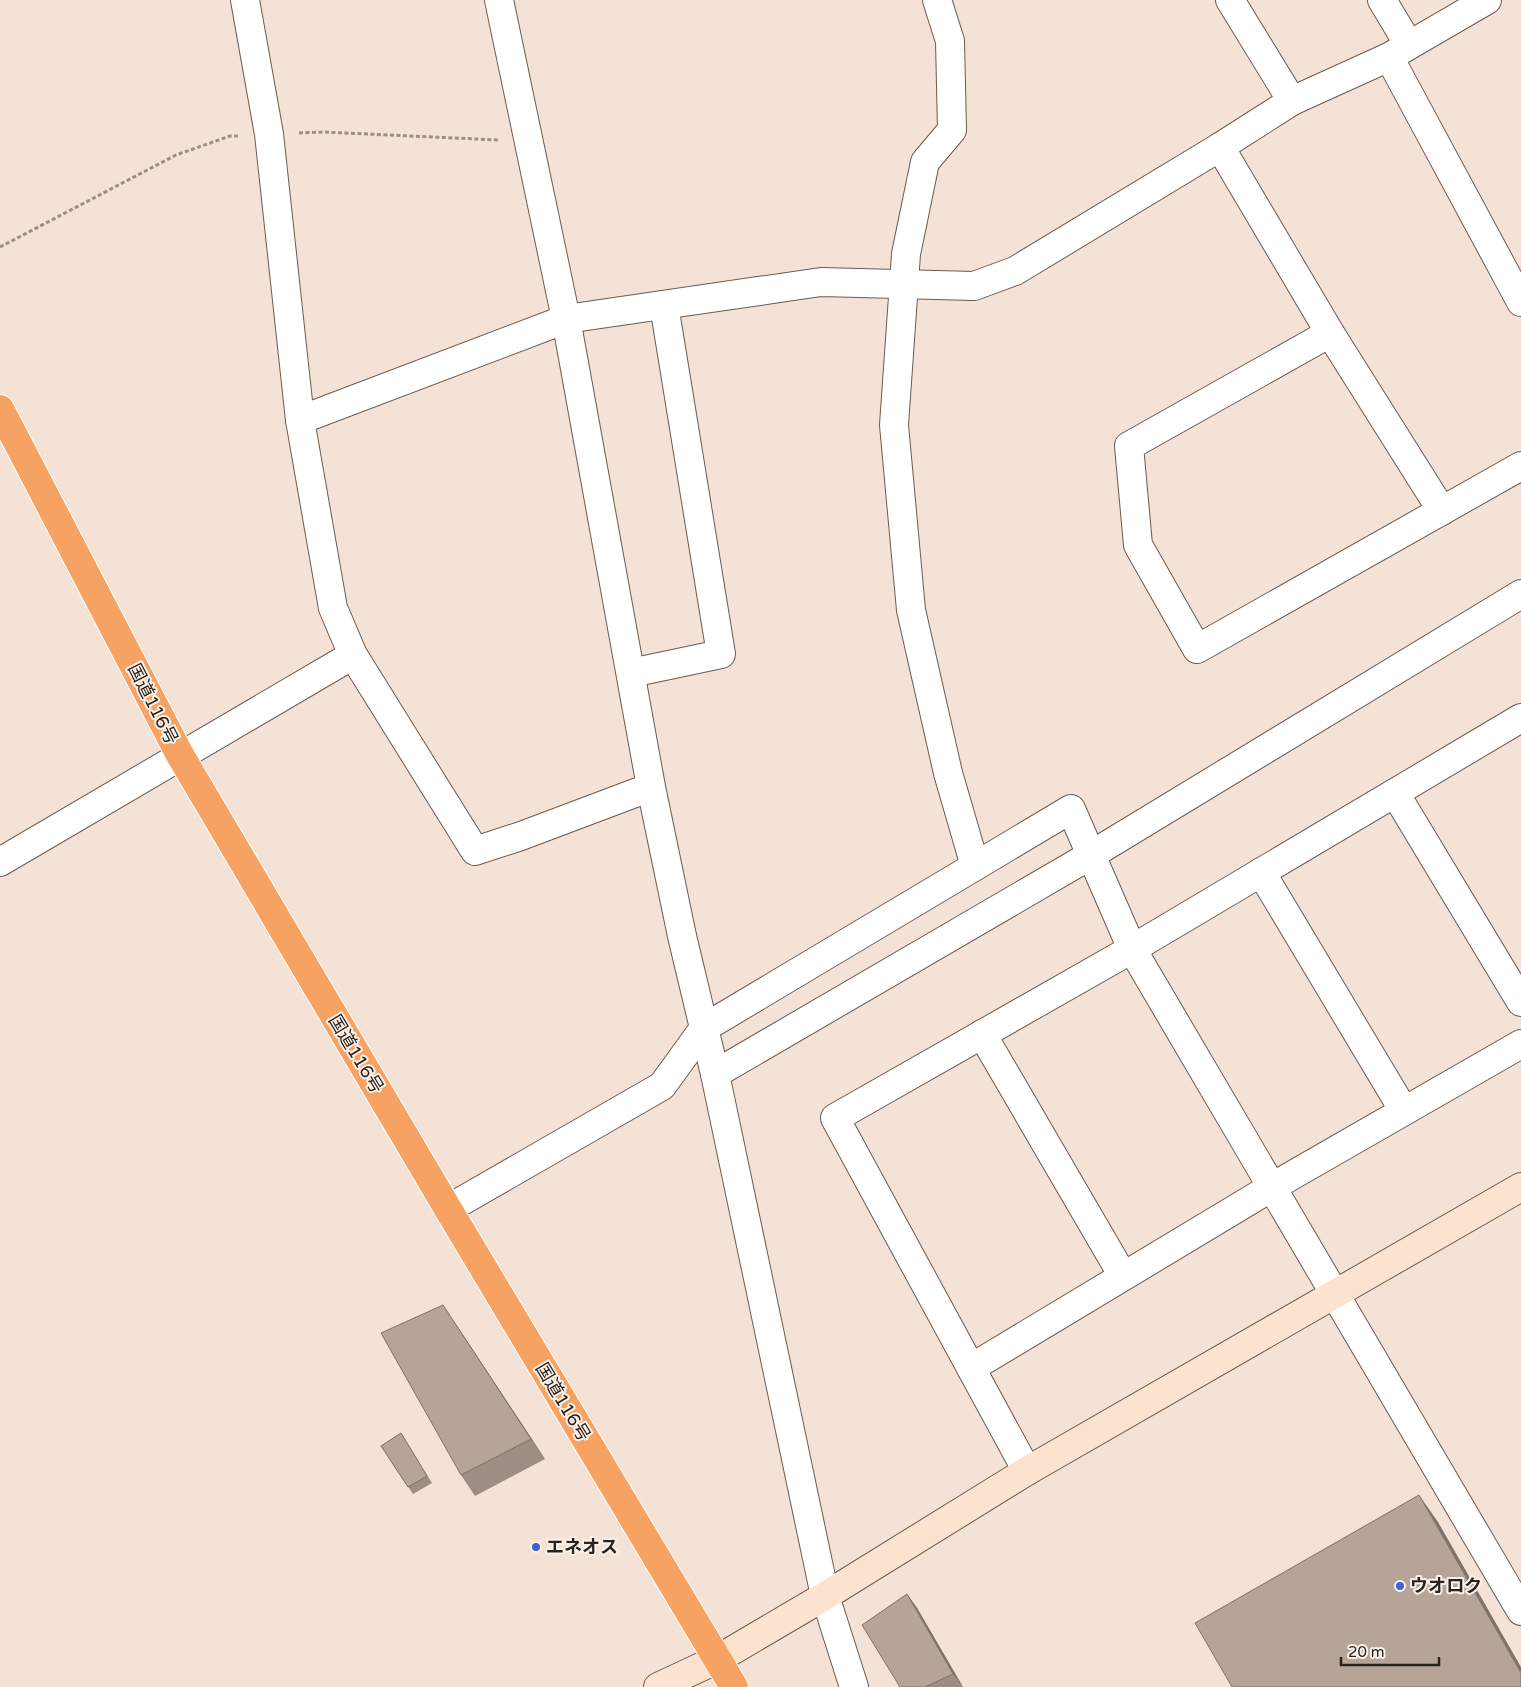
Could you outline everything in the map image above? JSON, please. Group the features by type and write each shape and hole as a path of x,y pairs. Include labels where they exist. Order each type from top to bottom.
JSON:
{"highway":[{"name":"国道116号","path":"0,409 180,755 448,1209 734,1687"}],"street":[{"path":"245,0 269,134 300,420 333,608 354,654 475,851 521,836 652,787"},
{"path":"499,0 566,319 652,787 682,936 715,1074 825,1596 854,1687"},
{"path":"937,0 950,41 952,130 925,162 906,254 894,425 912,610 948,773 975,866"},
{"path":"1230,0 1292,101"},
{"path":"1382,0 1399,51 1521,302"},
{"path":"300,420 566,319 821,282 974,286 1015,271 1220,147 1292,101 1399,51 1487,0"},
{"path":"1220,147 1330,333 1442,511"},
{"path":"631,673 721,654 664,305"},
{"path":"1330,333 1129,446 1138,545 1197,649 1521,466"},
{"path":"715,1074 1090,855 1521,594"},
{"path":"0,862 354,654"},
{"path":"1027,1471 835,1118 1132,949 1521,718"},
{"path":"1394,793 1521,1002"},
{"path":"448,1209 662,1086 704,1028 1071,810 1132,949 1521,1611"},
{"path":"1261,872 1404,1111"},
{"path":"982,1034 1123,1276"},
{"path":"971,1368 1272,1187 1521,1044"},
{"path":"658,1687 718,1659 825,1596 1027,1471 1521,1187"}],"path":[{"path":"0,247 176,155 230,136 323,132 528,142"}],"building":[{"path":"443,1305 531,1439 461,1475 381,1333"},
{"path":"401,1433 427,1476 408,1487 381,1446"},
{"name":"ウオロク","path":"1419,1495 1521,1673 1521,1687 1232,1687 1195,1623"},
{"path":"907,1594 953,1674 925,1687 900,1687 862,1625"}],"place":[{"name":"エネオス","path":"536,1547"},
{"name":"ウオロク","path":"1400,1586"}]}
